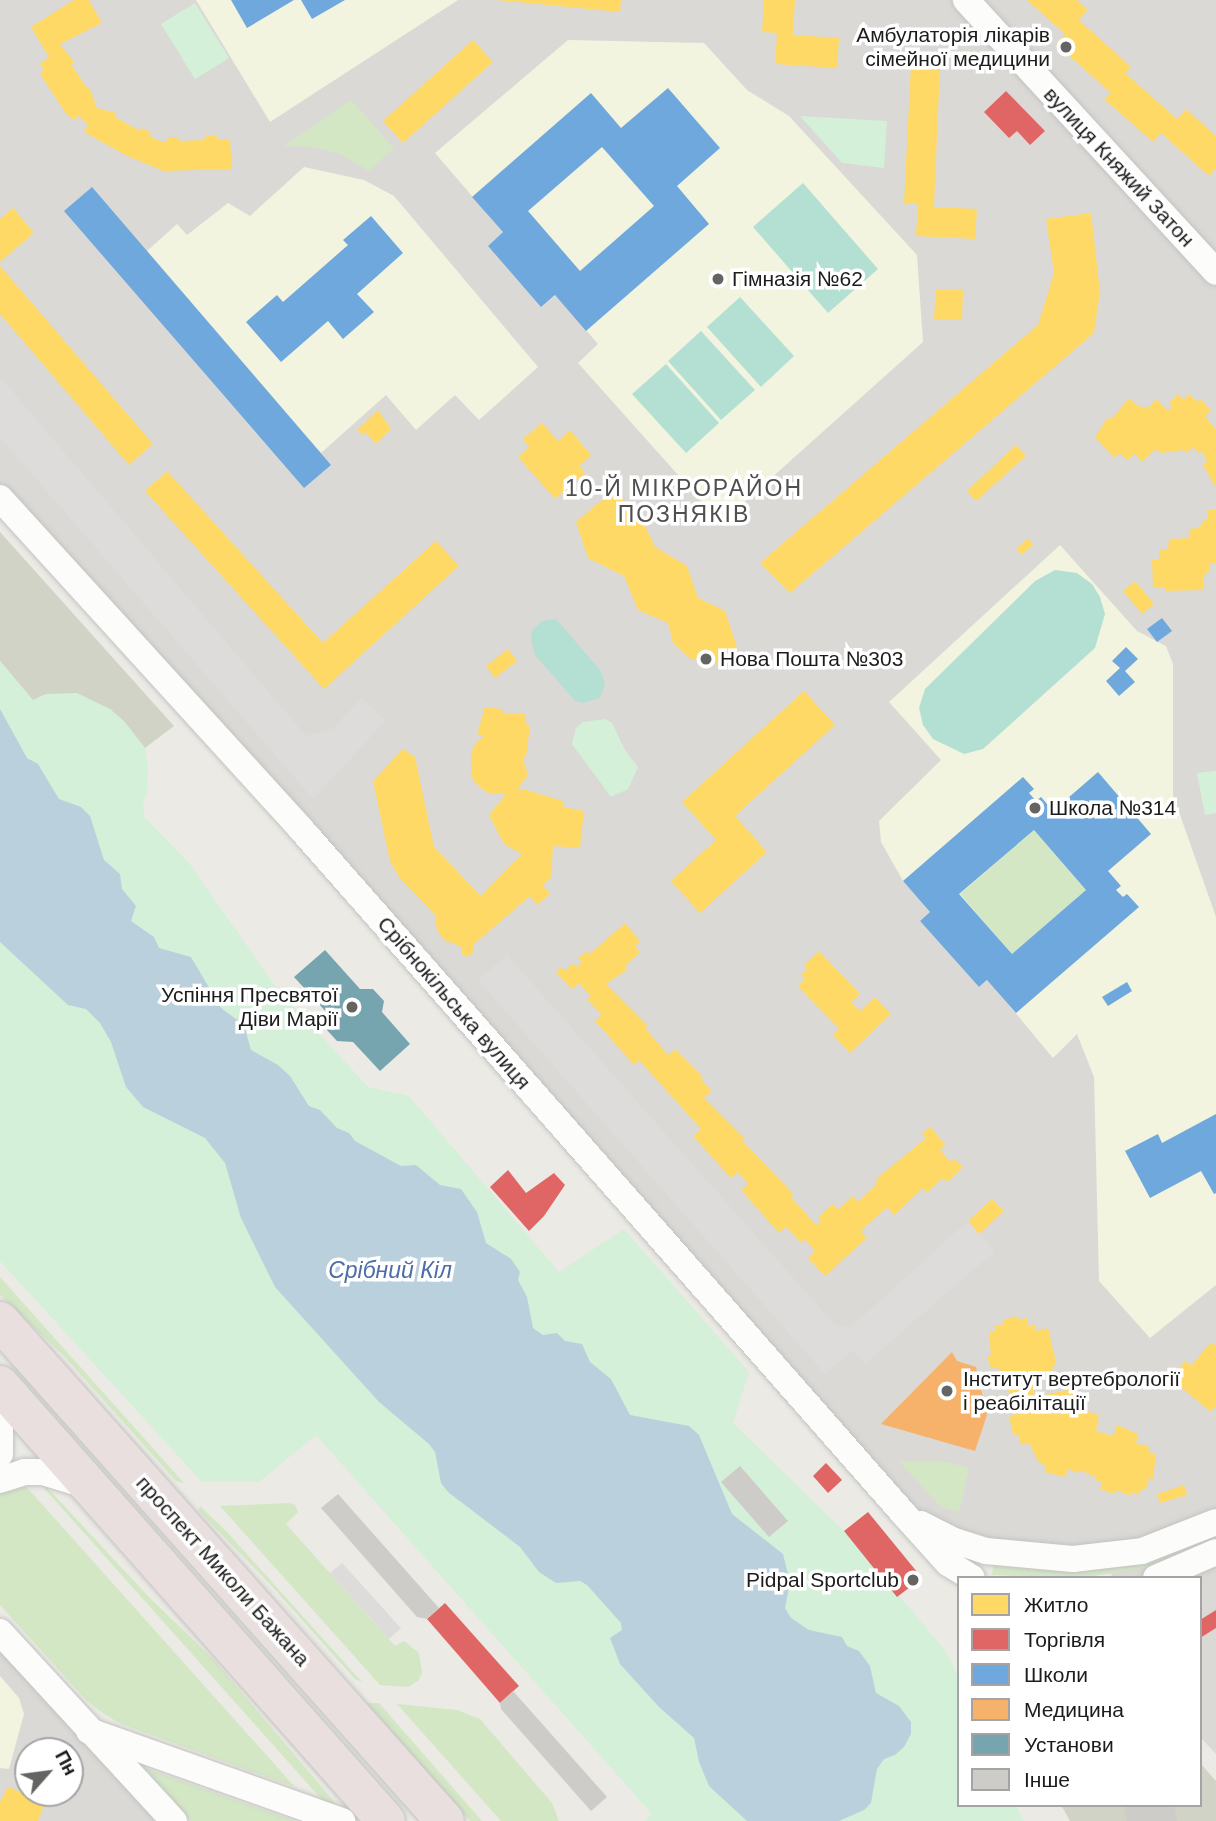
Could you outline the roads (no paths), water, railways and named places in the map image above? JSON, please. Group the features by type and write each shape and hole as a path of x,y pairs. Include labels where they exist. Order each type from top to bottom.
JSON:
{"highway":[{"name":"проспект Миколи Бажана","path":"0,1321 444,1821"},
{"name":"проспект Миколи Бажана","path":"0,1385 387,1821"}],"street":[{"name":"вулиця Княжий Затон","path":"966,0 1211,256"},
{"name":"Срібнокільська вулиця","path":"0,498 301,829 902,1512 948,1563 969,1576"},
{"path":"0,1426 0,1454"},
{"path":"0,1480 24,1472 43,1472 93,1487"},
{"name":"Срібнокільська вулиця","path":"902,1512 940,1534 978,1549 1055,1559 1108,1557 1142,1550 1216,1522"},
{"path":"1161,1576 1216,1552"},
{"path":"0,1632 174,1821"},
{"path":"89,1731 342,1821"}],"water":[{"name":"Срібний Кіл","path":"0,709 27,758 38,764 59,799 81,807 90,816 104,860 120,874 122,889 136,906 131,921 154,937 159,948 191,957 221,1008 244,1025 251,1050 278,1065 290,1076 309,1106 320,1110 337,1128 349,1133 355,1141 401,1166 416,1165 440,1185 461,1189 477,1212 486,1243 511,1259 520,1272 518,1280 527,1297 533,1328 543,1335 557,1333 565,1341 582,1344 590,1362 611,1379 630,1415 689,1426 699,1435 732,1514 783,1554 790,1582 785,1608 791,1618 809,1630 842,1637 847,1646 859,1651 870,1666 876,1693 899,1706 911,1722 911,1734 904,1747 895,1755 884,1759 877,1769 871,1803 864,1810 839,1821 747,1821 709,1786 699,1762 694,1738 659,1707 620,1664 610,1638 622,1630 621,1623 587,1585 580,1581 556,1583 539,1572 520,1547 448,1492 441,1483 435,1452 429,1444 379,1402 275,1287 241,1218 225,1163 205,1138 143,1107 126,1087 111,1042 100,1023 86,1009 68,1005 0,942"}],"place":[{"name":"Амбулаторія лікарів сімейної медицини","path":"1066,47"},
{"name":"Гімназія №62","path":"718,279"},
{"name":"Нова Пошта №303","path":"706,659"},
{"name":"Школа №314","path":"1035,808"},
{"name":"Успіння Пресвятої Діви Марії","path":"352,1007"},
{"name":"Інститут вертебрології і реабілітації","path":"947,1391"},
{"name":"Pidpal Sportclub","path":"913,1580"}],"district":[{"name":"10-Й МІКРОРАЙОН ПОЗНЯКІВ","path":"684,501"}]}
